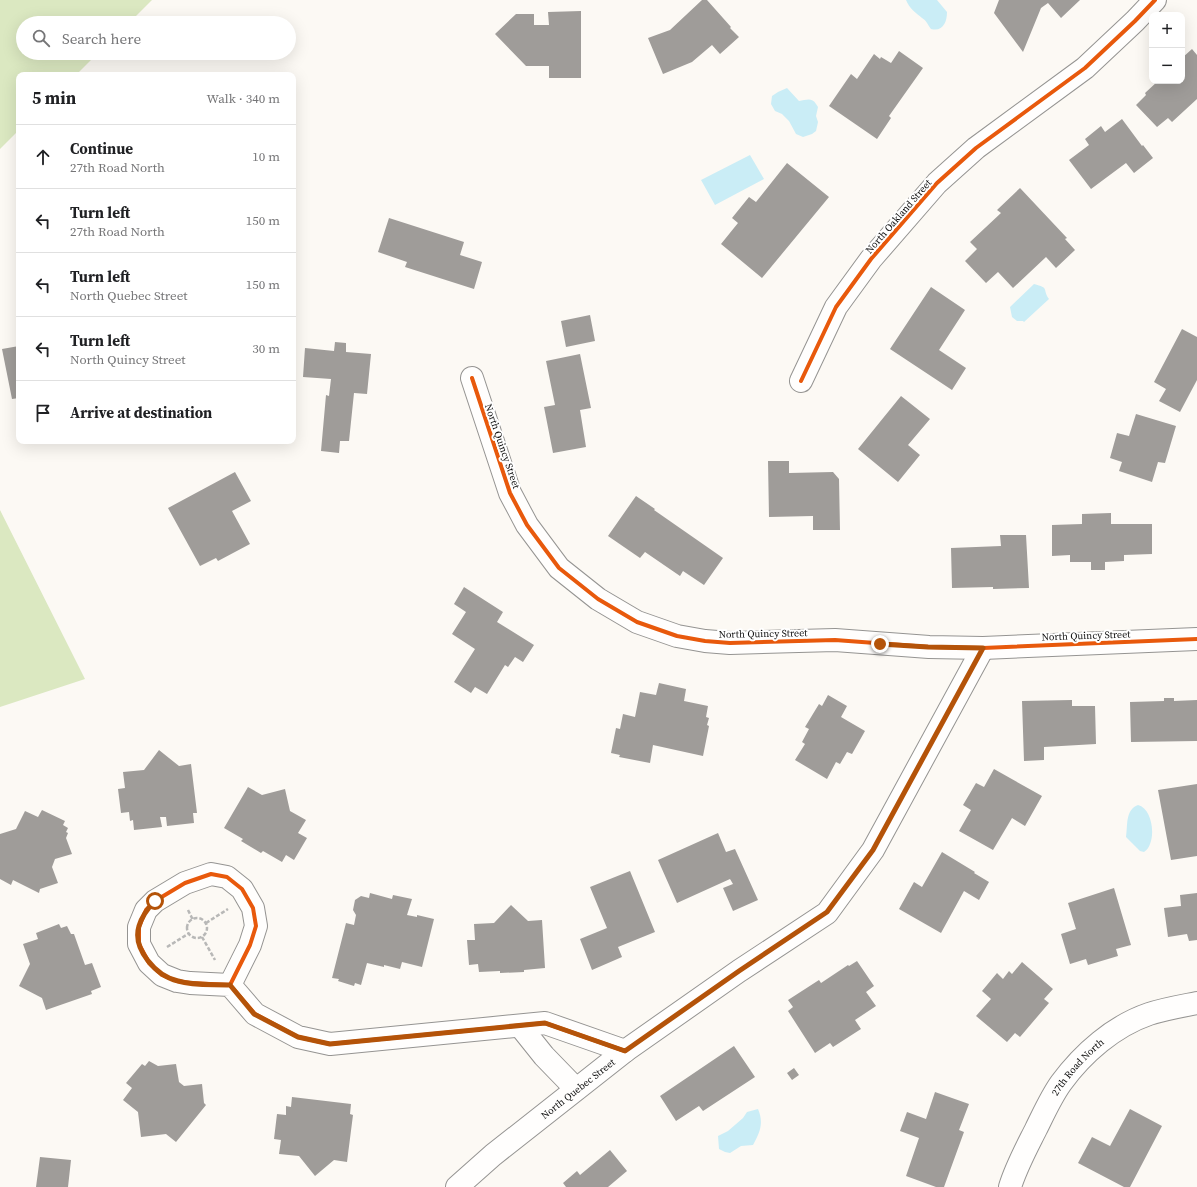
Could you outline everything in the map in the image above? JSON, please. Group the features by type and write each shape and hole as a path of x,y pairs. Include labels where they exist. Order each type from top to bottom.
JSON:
{"street":[{"name":"North Oakland Street","path":"801,381 836,308 871,258 937,183 976,148 1085,68 1155,0"},
{"name":"North Quincy Street","path":"472,378 510,493 527,525 559,568 598,599 637,622 677,636 705,641 730,643 835,640 928,647 983,648 1197,638"},
{"name":"North Quebec Street","path":"457,1187 493,1155 625,1051 739,971 827,912 873,850 983,648"},
{"path":"230,985 250,945 256,926 253,908 242,889 227,876 211,874 185,883 155,901 146,910 139,927 139,944 149,963 162,975 177,981 230,985 254,1014 298,1037 330,1044 545,1023 625,1051"},
{"name":"27th Road North","path":"1010,1187 1029,1143 1060,1084 1088,1052 1106,1037 1129,1023 1149,1014 1197,1003"},
{"path":"520,1026 544,1056 576,1089"}],"path":[{"path":"195,918 201,918 206,923 208,929 205,935 200,938 194,938 188,934 187,928 189,922 195,918"}],"green space":[{"path":"0,0 152,0 136,16 16,16 16,60 91,60 79,72 16,72 16,133 0,149"},
{"path":"0,510 85,679 0,707"}],"water":[{"path":"906,0 937,0 947,12 944,25 939,29 931,29 925,20 911,8"},
{"path":"787,88 799,101 813,100 818,107 816,116 818,122 816,131 812,134 803,137 796,134 789,121 782,114 775,111 771,104 772,96"},
{"path":"750,155 764,179 715,205 701,180"},
{"path":"1034,284 1045,289 1049,299 1024,322 1017,321 1012,317 1010,307"},
{"path":"1138,805 1148,813 1152,827 1151,842 1144,852 1140,851 1126,837 1129,814 1134,807"},
{"path":"758,1109 761,1123 758,1136 753,1145 741,1146 730,1153 719,1149 718,1136 728,1131 743,1118 747,1112"}],"building":[{"path":"702,0 707,0 739,37 720,54 712,45 692,62 663,74 648,38 670,30"},
{"path":"999,0 1080,0 1061,18 1048,3 1041,8 1023,52 994,13"},
{"path":"581,11 581,78 549,78 549,66 526,66 495,34 516,14 534,14 534,25 549,25 548,12"},
{"path":"1192,49 1197,55 1197,99 1172,122 1168,118 1157,127 1136,105 1146,95 1145,93 1155,84 1185,84 1185,55"},
{"path":"899,51 923,68 889,116 891,118 877,139 829,106 851,74 857,79 874,54 880,59 881,57 891,63"},
{"path":"1122,119 1153,158 1134,173 1126,163 1091,189 1069,160 1089,145 1085,139 1101,126 1105,132"},
{"path":"787,163 829,197 762,278 721,244 738,223 732,218 749,197 756,202"},
{"path":"1020,188 1067,238 1065,239 1075,250 1056,268 1046,257 1013,288 998,272 986,283 965,261 977,249 970,242 1001,213 997,210"},
{"path":"389,218 464,242 460,255 482,262 474,289 405,267 407,262 378,252"},
{"path":"931,287 965,310 939,350 966,368 952,390 890,349"},
{"path":"590,315 595,341 566,347 561,321"},
{"path":"1182,329 1197,337 1197,380 1180,412 1159,401 1166,389 1154,382"},
{"path":"335,342 346,343 346,352 371,354 367,394 354,393 349,441 340,441 339,453 321,451 326,395 329,396 331,379 303,377 305,348 334,351"},
{"path":"16,347 16,398 12,399 2,349"},
{"path":"580,354 591,408 580,410 586,447 553,453 544,407 555,405 546,361"},
{"path":"901,396 930,419 908,445 920,455 898,482 858,449"},
{"path":"1136,414 1176,426 1165,463 1158,462 1152,482 1119,471 1122,462 1110,458 1117,433 1129,436"},
{"path":"768,461 789,461 789,473 833,472 839,479 840,530 813,530 813,516 769,517"},
{"path":"235,472 251,501 232,511 250,544 218,561 216,558 200,566 168,508"},
{"path":"636,496 723,558 704,585 683,571 680,576 645,552 640,558 608,536"},
{"path":"1111,513 1111,524 1152,524 1152,554 1124,555 1124,561 1105,562 1105,570 1091,570 1091,562 1070,562 1070,555 1052,556 1052,525 1082,524 1082,514"},
{"path":"1000,535 1026,535 1029,588 952,588 951,548 1001,546"},
{"path":"464,587 503,612 497,622 534,645 523,662 515,657 508,667 505,665 487,694 475,687 471,693 454,682 475,649 452,634 466,612 454,604"},
{"path":"659,683 686,689 684,701 708,706 706,717 709,718 707,725 709,726 703,756 653,745 650,763 619,757 620,755 611,753 616,728 620,729 623,714 635,717 640,692 656,695"},
{"path":"828,695 847,706 841,717 865,731 852,754 847,752 840,764 836,762 827,779 795,760 805,744 802,742 809,729 805,727 819,704 822,706"},
{"path":"1164,698 1174,698 1174,701 1197,700 1197,741 1131,742 1130,702 1164,701"},
{"path":"1072,700 1072,706 1095,706 1096,744 1044,747 1044,760 1024,761 1022,701"},
{"path":"159,750 179,766 191,764 197,813 193,813 194,823 167,826 166,817 160,817 162,827 134,830 133,820 130,821 129,812 121,813 118,789 125,788 123,772 144,770"},
{"path":"994,769 1042,796 1025,826 1012,818 993,850 959,831 971,810 963,805 976,783 984,787"},
{"path":"1197,784 1197,856 1171,860 1158,790"},
{"path":"248,787 262,795 285,789 290,811 306,820 298,833 307,838 294,860 286,855 282,862 263,851 261,853 241,841 243,839 224,828"},
{"path":"42,810 65,821 63,825 68,828 66,838 72,854 55,859 52,867 58,883 40,889 39,893 13,880 11,885 0,879 0,834 16,829 25,811 38,817"},
{"path":"718,833 726,852 735,849 758,900 733,911 723,888 733,884 730,879 677,903 658,860"},
{"path":"942,852 989,882 979,900 964,891 941,933 899,909 914,882 922,887"},
{"path":"630,871 655,932 618,947 622,957 592,970 580,939 607,928 590,887"},
{"path":"1114,888 1131,945 1116,949 1118,956 1088,965 1086,959 1070,964 1061,934 1076,929 1068,903"},
{"path":"370,893 392,899 393,895 412,899 407,915 417,917 417,915 434,919 422,967 402,962 400,969 367,963 361,985 355,983 354,986 338,981 339,979 332,978 346,923 354,925 356,915 353,910 355,900 361,896 369,898"},
{"path":"1197,893 1197,940 1189,941 1187,934 1168,937 1164,908 1181,906 1180,895"},
{"path":"511,905 528,921 542,920 545,968 524,970 524,972 479,972 478,964 469,965 467,940 475,940 474,924 494,923"},
{"path":"59,924 61,928 67,926 71,934 74,934 85,965 92,963 101,987 91,991 92,994 46,1010 42,998 19,986 30,964 23,944 38,939 36,933"},
{"path":"857,961 874,986 866,992 876,1006 855,1020 861,1029 833,1047 830,1043 815,1053 788,1011 793,1007 788,1000 819,980 821,983 848,965 849,966"},
{"path":"1022,962 1053,989 1044,999 1049,1003 1020,1037 1015,1033 1007,1042 976,1016 991,999 982,991 997,973 1003,979 1009,971 1012,974"},
{"path":"734,1046 755,1077 703,1111 699,1106 676,1121 660,1096"},
{"path":"149,1061 158,1066 176,1064 179,1082 184,1086 202,1084 204,1103 206,1105 176,1142 166,1134 141,1137 138,1112 123,1100 132,1088 126,1083 142,1064 145,1066"},
{"path":"794,1068 799,1075 792,1080 787,1073"},
{"path":"935,1092 969,1104 959,1130 964,1132 944,1187 936,1187 906,1176 919,1138 900,1131 907,1112 926,1119"},
{"path":"292,1097 351,1104 350,1114 353,1115 347,1162 334,1160 315,1176 299,1156 279,1154 281,1140 274,1139 277,1114 286,1115 286,1106 291,1107"},
{"path":"1130,1109 1162,1126 1130,1187 1124,1187 1078,1163 1092,1137 1110,1146"},
{"path":"610,1150 627,1171 608,1187 566,1187 563,1183 577,1171 580,1175"},
{"path":"40,1157 71,1160 68,1187 36,1187"}],"cycle path":[{"path":"801,381 836,307 871,259 937,183 976,148 1085,68 1155,0"},
{"path":"472,378 510,493 527,525 559,568 598,599 637,622 677,636 705,641 730,643 835,640 929,647 983,648 1197,639"},
{"path":"230,985 190,983 177,981 162,975 149,963 139,944 139,927 146,910 155,901 185,883 211,874 227,877 242,889 253,908 256,926 250,945 230,985 255,1014 298,1037 330,1044 545,1023 625,1051"}],"route":[{"path":"155,901 146,910 139,927 139,944 149,963 162,975 177,981 230,985 254,1014 298,1037 330,1044 545,1023 625,1051 739,971 827,912 873,850 983,648 880,644"}]}
